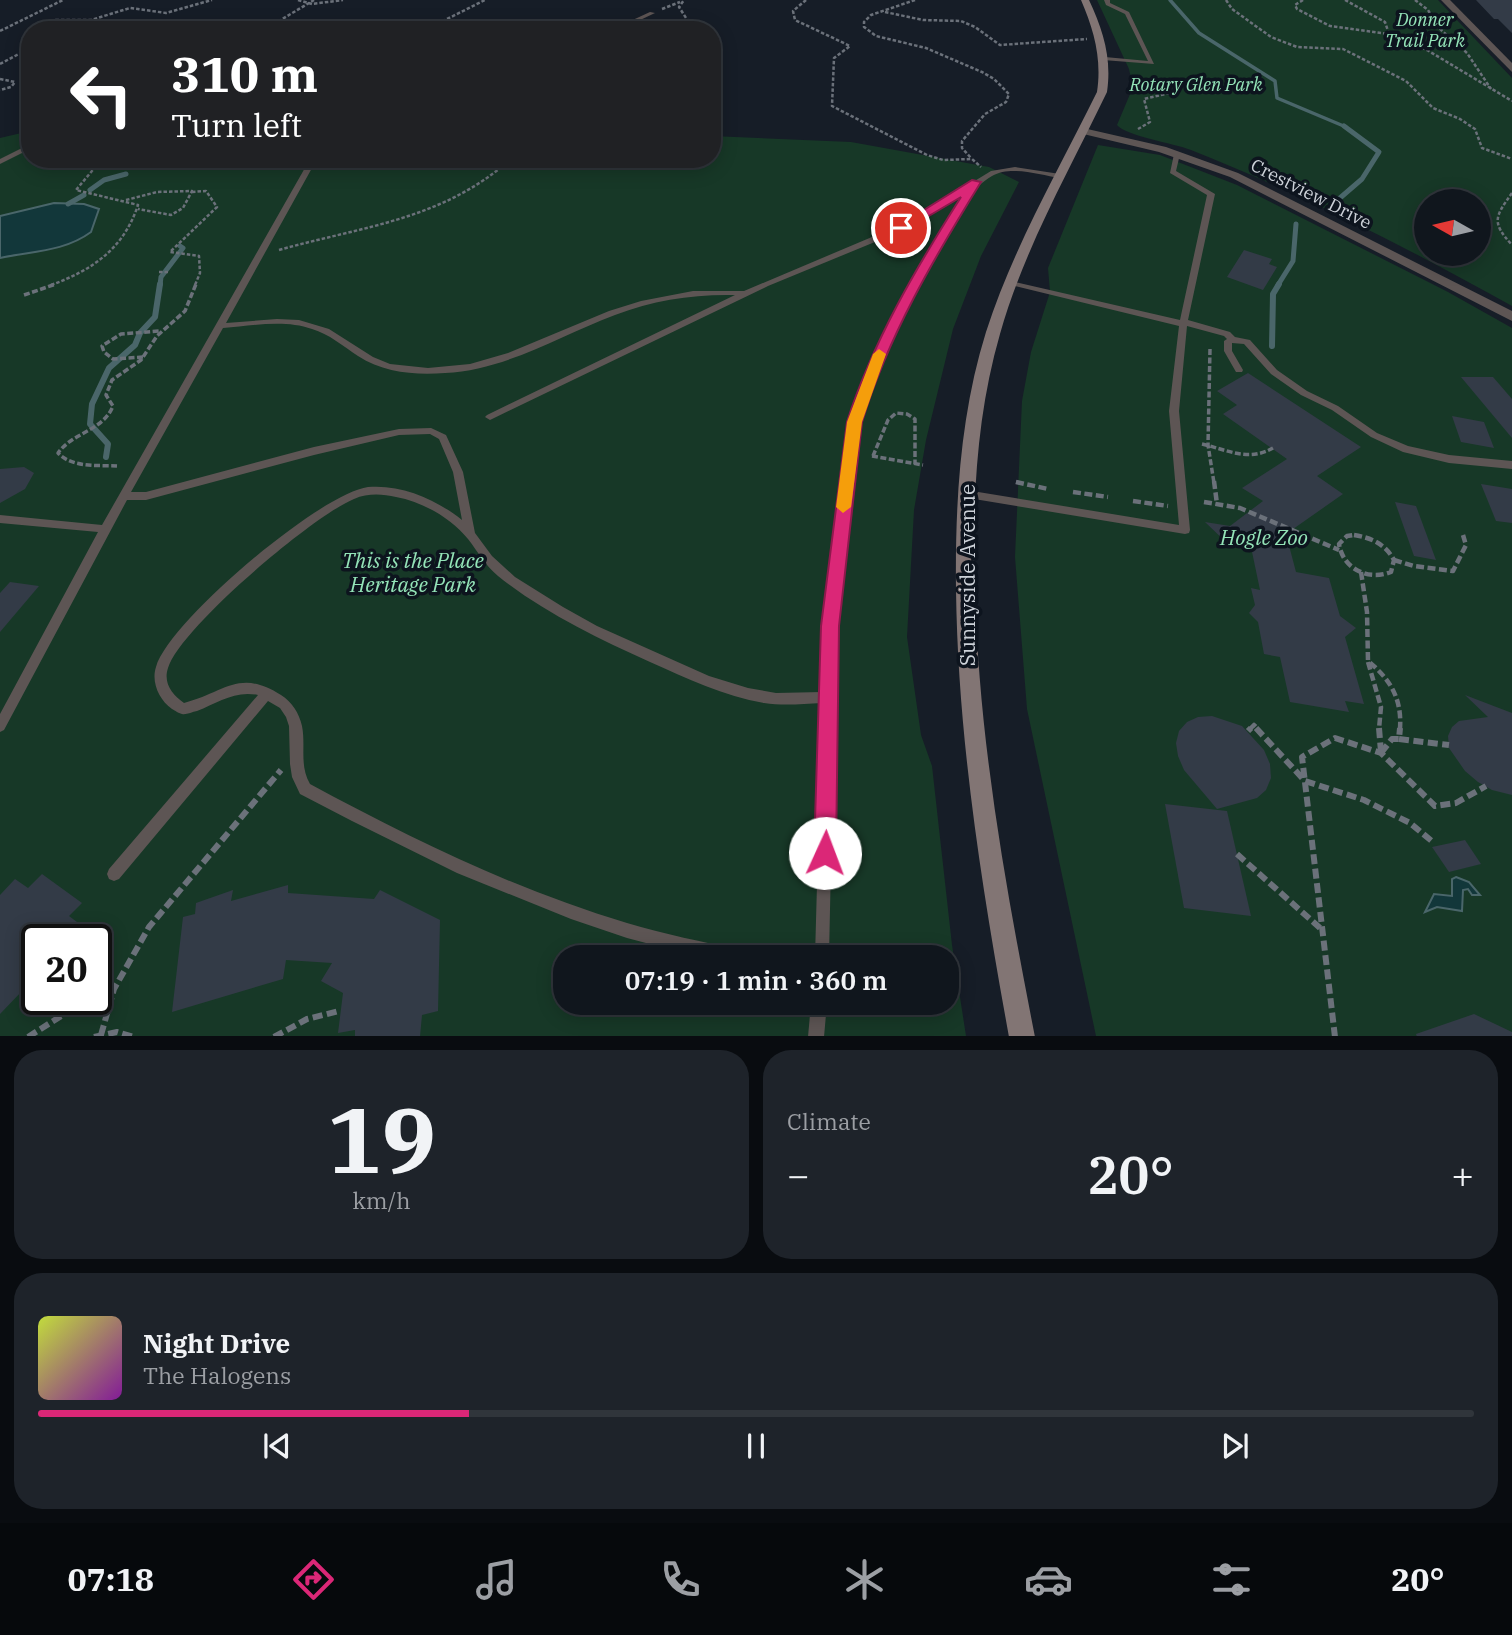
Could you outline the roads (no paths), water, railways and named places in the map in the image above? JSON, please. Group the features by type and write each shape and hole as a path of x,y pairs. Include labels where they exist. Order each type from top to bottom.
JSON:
{"main road":[{"name":"Sunnyside Avenue","path":"1022,1036 1000,923 975,761 966,641 966,494 972,435 985,366 1011,283 1102,92 1105,59 1085,0"}],"street":[{"path":"1445,0 1512,69"},
{"name":"Crestview Drive","path":"1083,131 1177,153 1256,185 1512,317"}],"lane":[{"path":"1105,59 1152,63 1127,13 1108,4 1107,0"},
{"path":"634,21 652,13"},
{"path":"0,162 21,151"},
{"path":"966,494 1185,530 1174,411 1184,323 1211,194 1172,172 1177,153"},
{"path":"0,726 123,496 309,168"},
{"path":"490,417 745,293 901,228 989,174 1007,169 1060,176"},
{"path":"822,945 830,626 855,422 873,368 893,325 936,246 976,182"},
{"path":"1011,283 1227,334 1233,340"},
{"path":"220,326 297,323 312,326 336,337 371,360 384,365 403,369 451,369 515,354 638,304 706,292 745,293"},
{"path":"1239,370 1228,351 1228,341 1247,342 1274,372 1374,435 1406,449 1449,459 1512,465"},
{"path":"123,496 146,496 303,454 399,432 431,431 443,437 458,472 470,534"},
{"path":"675,945 581,918 379,830 305,789 298,780 295,766 297,751 292,713 284,702 256,688 243,688 198,706 183,709 166,696 161,682 162,665 173,644 226,589 343,499 371,492 407,495 441,509 470,534 490,563 525,589 618,644 743,692 777,699 829,697"},
{"path":"0,519 105,529"},
{"path":"114,874 267,693"},
{"path":"816,1036 818,1015"}],"waterway":[{"path":"1170,0 1199,33 1275,81 1277,98 1344,126"},
{"path":"1333,204 1362,179 1379,152 1344,126"},
{"path":"90,190 104,180 126,174"},
{"path":"68,204 84,195"},
{"path":"1278,285 1293,261 1296,224"},
{"path":"160,285 161,277 183,248 180,246"},
{"path":"106,457 108,444 90,424 92,404 109,368 135,345 140,333 155,317 160,284"},
{"path":"1272,346 1273,294 1279,284"}],"park label":[{"name":"Donner Trail Park","path":"1425,30"},
{"name":"Rotary Glen Park","path":"1196,85"},
{"name":"Hogle Zoo","path":"1264,538"},
{"name":"This is the Place Heritage Park","path":"413,573"}]}
